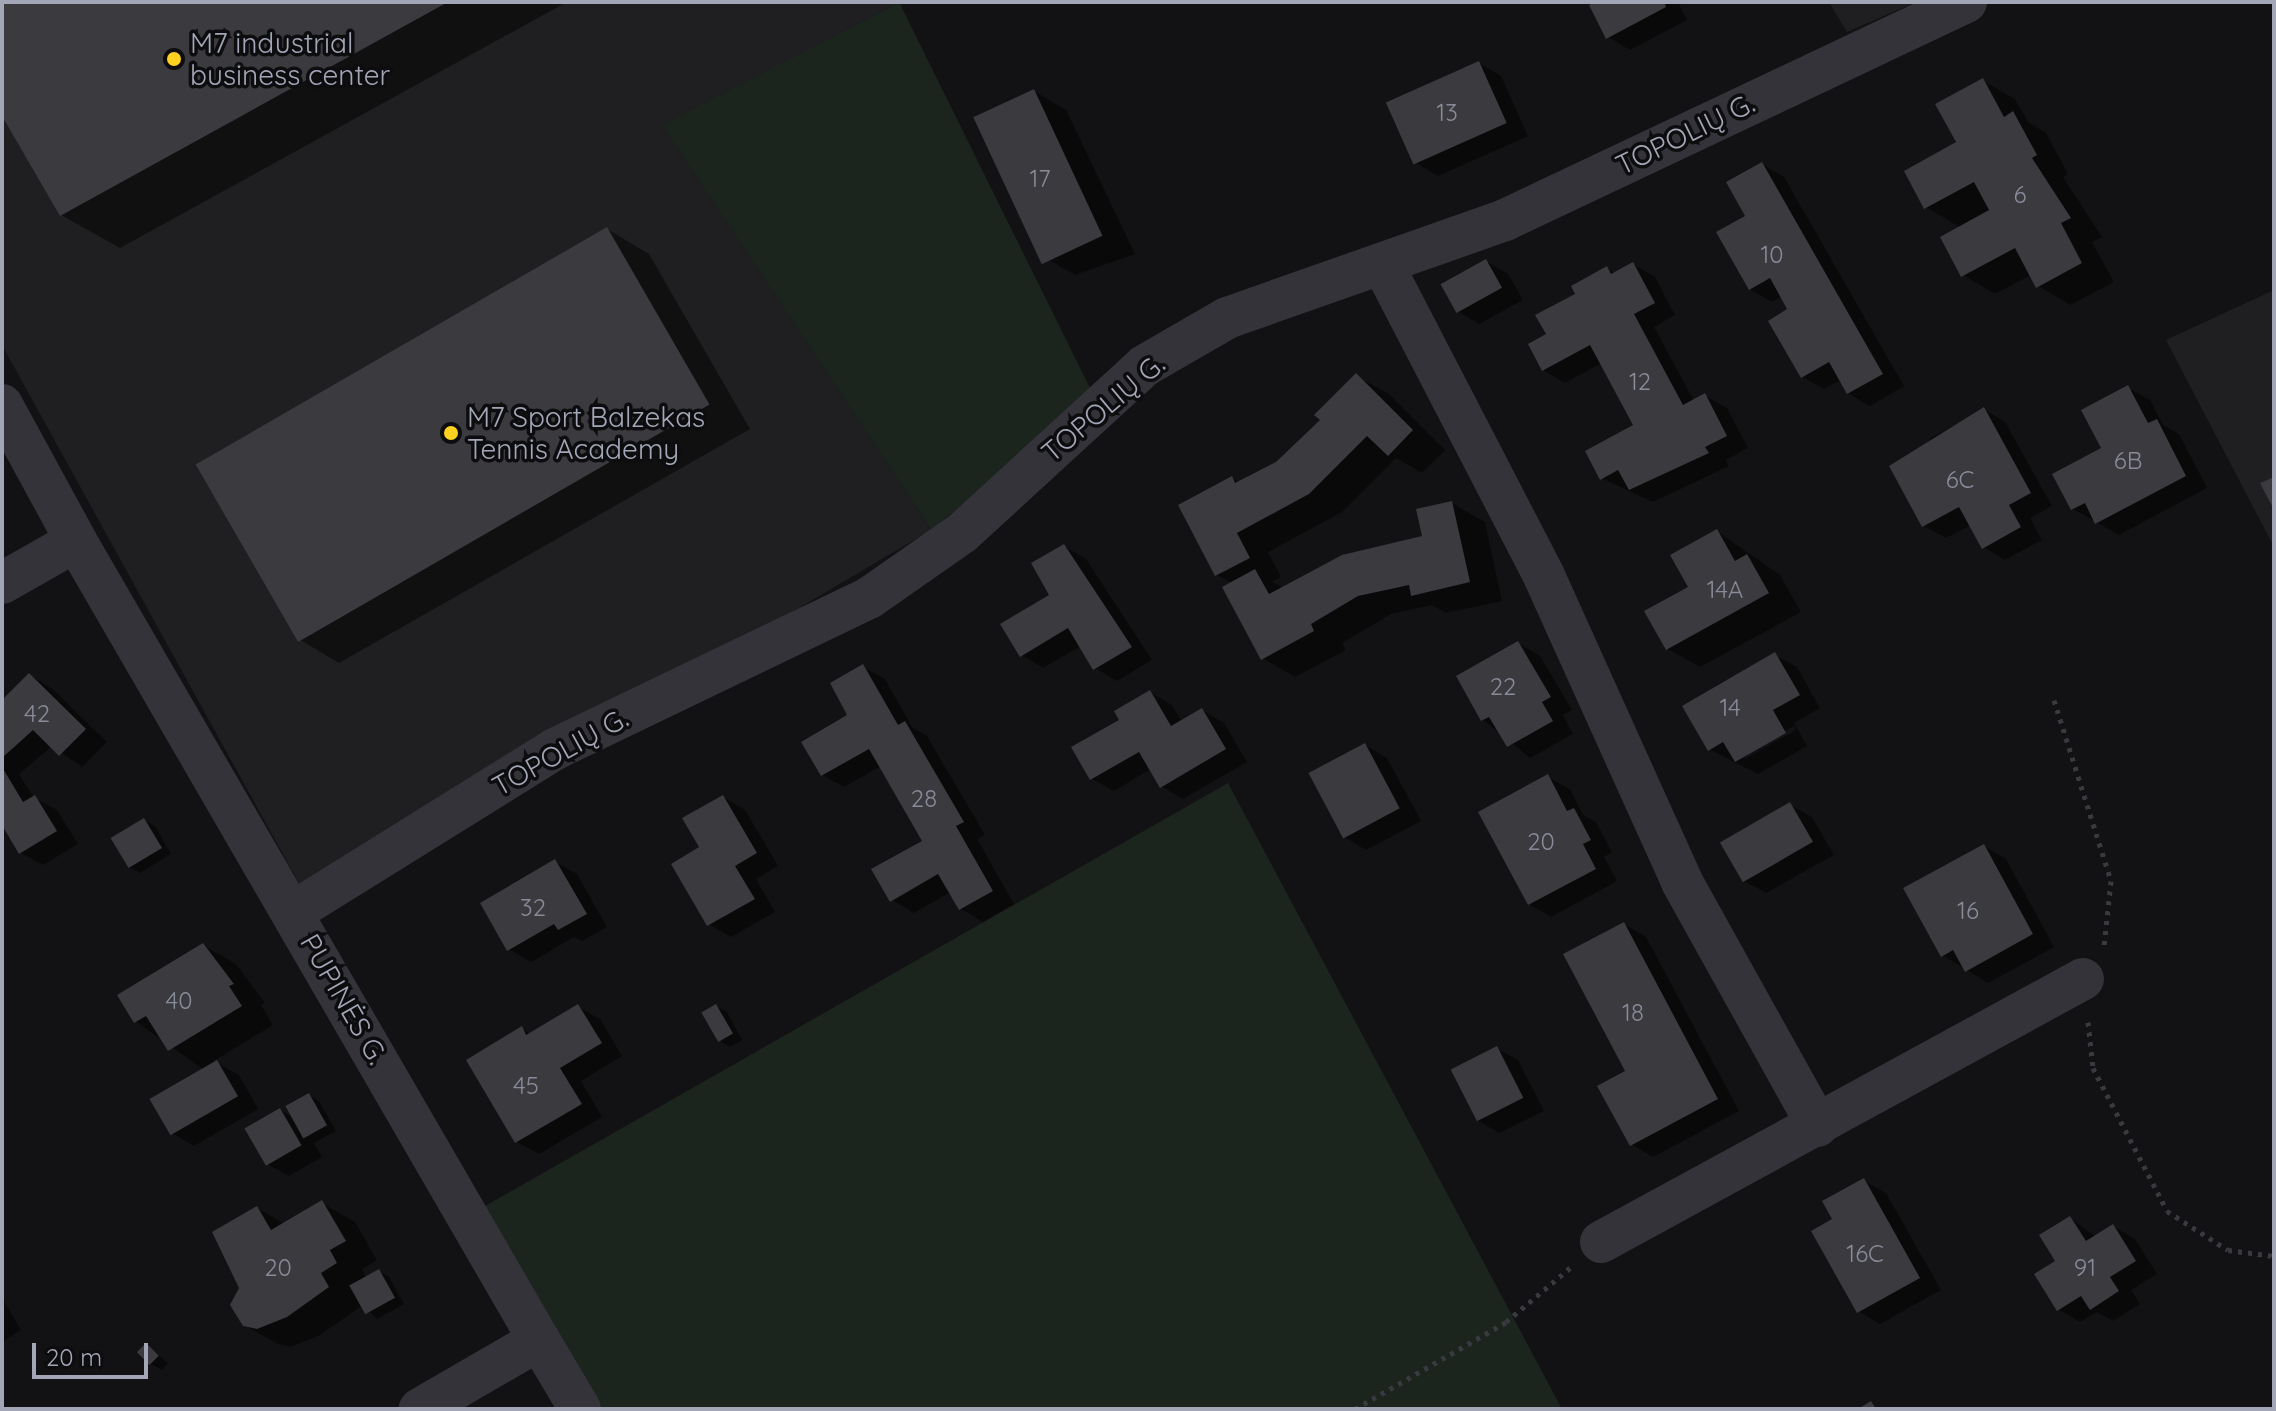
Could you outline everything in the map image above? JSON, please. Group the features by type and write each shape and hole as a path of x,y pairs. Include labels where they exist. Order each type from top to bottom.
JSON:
{"street":[{"name":"TOPOLIŲ G.","path":"293,912 555,749 869,598 962,533 1144,366 1227,318 1505,220 1966,2"},
{"path":"1383,265 1544,576 1682,882 1818,1126"},
{"name":"PUPINĖS G.","path":"2,405 76,541 580,1409"},
{"path":"2,583 76,541"},
{"path":"1601,1242 2083,979"},
{"path":"420,1409 539,1340"}],"path":[{"path":"2054,700 2111,881 2104,948 2083,979 2093,1068 2167,1211 2228,1250 2274,1256"},
{"path":"1355,1409 1506,1322 1601,1242"}],"shaded area":[{"path":"2,2 899,2 663,125 931,530 787,615 300,885 2,345"},
{"path":"899,2 1091,390 1023,457 931,530 662,125"},
{"path":"1829,2 1916,2 1847,32"},
{"path":"2274,290 2274,547 2166,340"},
{"path":"1228,783 1562,1409 602,1409 485,1206"}],"building":[{"name":"M7 industrial business center","path":"2,2 448,2 60,216 2,116"},
{"path":"1595,2 1664,2 1666,7 1606,39 1589,5"},
{"path":"1479,61 1507,123 1413,165 1386,102"},
{"path":"1983,78 2004,117 2013,111 2037,155 2032,158 2071,218 2061,223 2082,263 2036,288 2015,248 1961,277 1940,237 1989,210 1974,182 1924,209 1904,171 1956,142 1935,104"},
{"path":"1034,89 1102,236 1042,264 973,117"},
{"path":"1762,162 1883,374 1847,394 1829,362 1801,378 1768,321 1787,309 1770,278 1749,290 1716,232 1745,216 1726,182"},
{"name":"M7 Sport Balzekas Tennis Academy","path":"607,227 710,405 298,642 196,464"},
{"path":"1486,259 1502,288 1457,313 1441,284"},
{"path":"1633,262 1655,303 1634,314 1683,405 1705,393 1727,436 1705,447 1709,453 1629,490 1618,470 1600,480 1585,451 1633,425 1590,345 1542,371 1528,344 1546,334 1535,315 1575,294 1571,286 1607,266 1611,274"},
{"path":"1356,373 1413,430 1388,456 1367,436 1309,494 1237,533 1250,558 1215,576 1178,505 1232,476 1235,483 1276,462 1320,420 1314,415"},
{"path":"2128,385 2148,423 2157,419 2186,476 2095,524 2085,503 2071,510 2052,474 2101,448 2081,410"},
{"path":"1984,407 2031,493 2009,505 2021,527 1982,549 1959,507 1922,527 1889,466"},
{"path":"2274,477 2274,510 2260,483"},
{"path":"1452,501 1470,582 1411,596 1409,585 1358,596 1311,624 1314,631 1261,660 1222,587 1255,569 1269,594 1342,555 1422,536 1416,509"},
{"path":"1717,529 1735,561 1747,554 1769,593 1666,650 1644,611 1688,587 1670,555"},
{"path":"1064,544 1132,647 1093,670 1068,628 1020,657 1000,624 1049,595 1031,563"},
{"path":"1518,641 1551,697 1542,702 1553,721 1507,747 1489,717 1481,721 1456,676"},
{"path":"1775,652 1800,695 1773,710 1786,733 1735,762 1723,742 1708,751 1682,706"},
{"path":"863,664 898,725 905,721 964,822 956,826 993,891 959,910 938,874 890,902 871,869 922,841 869,749 821,776 801,742 847,715 830,683"},
{"path":"29,673 86,729 59,756 33,730 2,758 2,700"},
{"path":"1150,690 1171,726 1202,708 1226,749 1160,788 1139,752 1090,780 1071,747 1119,720 1114,711"},
{"path":"1365,743 1400,808 1343,838 1308,773"},
{"path":"2,767 23,802 35,795 57,831 19,854 2,825"},
{"path":"1548,774 1567,811 1574,808 1591,840 1583,844 1596,869 1528,905 1478,812"},
{"path":"723,795 757,853 735,866 755,899 707,926 671,864 699,847 682,818"},
{"path":"1790,802 1813,842 1743,882 1720,842"},
{"path":"144,818 162,848 129,868 111,838"},
{"path":"1984,844 2033,934 1965,972 1953,950 1941,957 1903,888"},
{"path":"555,859 587,914 558,930 554,924 507,951 480,903"},
{"path":"1624,922 1718,1099 1630,1146 1597,1086 1625,1071 1563,954"},
{"path":"203,943 234,984 229,986 242,1006 168,1051 146,1016 134,1023 117,995"},
{"path":"578,1004 602,1043 560,1068 582,1104 515,1143 466,1060 522,1026 526,1035"},
{"path":"716,1004 733,1033 718,1042 701,1012"},
{"path":"1497,1046 1523,1098 1477,1121 1451,1070"},
{"path":"217,1060 238,1096 170,1135 149,1099"},
{"path":"309,1093 327,1125 303,1138 285,1106"},
{"path":"280,1108 302,1145 266,1166 244,1128"},
{"path":"1864,1178 1920,1278 1857,1313 1811,1231 1832,1219 1822,1201"},
{"path":"322,1200 346,1241 330,1250 337,1263 321,1273 329,1287 287,1317 257,1329 243,1326 230,1305 239,1288 212,1232 257,1206 271,1230"},
{"path":"2070,1216 2086,1241 2113,1224 2136,1261 2110,1277 2119,1291 2090,1310 2081,1296 2057,1311 2034,1274 2055,1261 2039,1235"},
{"path":"379,1269 395,1298 365,1314 349,1285"},
{"path":"146,1343 159,1356 150,1365 137,1352"},
{"path":"1871,1401 1876,1409 1858,1409"}],"place":[{"name":"M7 industrial business center","path":"174,59"},
{"name":"M7 Sport Balzekas Tennis Academy","path":"451,433"}]}
